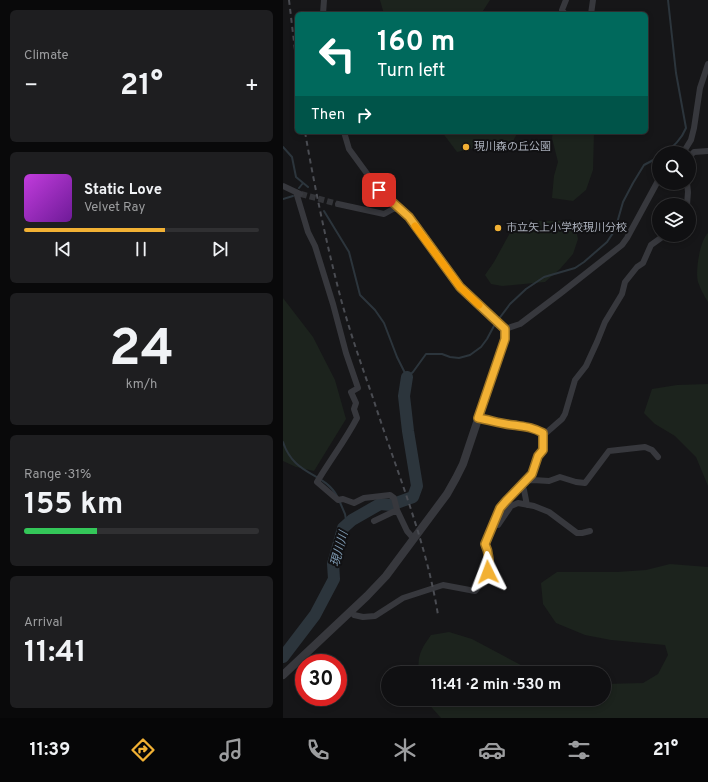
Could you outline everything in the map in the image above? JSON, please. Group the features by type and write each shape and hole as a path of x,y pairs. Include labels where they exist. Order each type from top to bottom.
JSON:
{"street":[{"path":"323,12 324,0"},
{"path":"564,12 562,10 566,0"},
{"path":"591,12 593,0"},
{"path":"687,146 691,140 694,128 699,88 708,64"},
{"path":"283,675 386,576 447,494 463,464 505,339 503,327 460,287 409,217 379,190 349,149 344,134"},
{"path":"696,152 708,152"},
{"path":"283,186 299,193 308,232 315,246 346,353 358,388 351,392 356,403 354,409 357,418 346,438 330,460 317,482 340,499 354,503 364,498 390,495 394,498 397,509 407,531 414,539"},
{"path":"503,327 520,324 594,269 622,245 653,190"},
{"path":"338,204 384,214 393,208 399,208"},
{"path":"478,418 513,426 527,426 543,433 547,433 562,419 565,414 575,380 586,366 605,322 622,294 625,282 637,267 643,263 651,245 655,242"},
{"path":"351,611 354,615 363,617 375,616 403,598 443,585 475,591 490,567 485,544 493,524 500,508 532,474 538,456 543,450 543,433"},
{"path":"524,483 533,480 549,481 560,477 576,482 585,482 609,451 645,447 652,450 658,457"},
{"path":"524,483 527,505"},
{"path":"493,524 498,525 511,506 519,503 549,512 577,532 582,533 590,531"},
{"path":"374,521 397,509"}],"shaded area":[{"path":"380,0 490,0 482,12 383,12"},
{"name":"現川森の丘公園","path":"444,134 517,134 513,141 505,141 457,152"},
{"path":"553,134 594,134 593,170 586,190 573,201 552,198 554,176 558,162 552,138"},
{"path":"532,221 565,221 571,223 576,230 578,239 573,254 560,269 545,282 502,286 491,284 485,275 512,229 519,223"},
{"path":"708,233 708,302 698,282 697,271 703,242"},
{"path":"283,298 313,337 335,380 346,419 314,471 296,467 283,461"},
{"path":"708,384 708,486 696,457 675,436 655,424 644,413 652,389 677,385"},
{"path":"670,564 708,567 708,718 441,718 430,706 611,706 611,684 643,683 658,674 668,655 665,645 611,640 585,635 556,623 543,604 541,583 557,572 617,572 646,570"},
{"path":"449,632 472,639 523,666 419,666 419,657 431,635"}],"waterway":[{"path":"668,0 676,73 686,128 682,136 673,146"},
{"path":"283,147 292,157 296,177 308,187"},
{"path":"324,211 349,252 360,295 375,310 384,323 397,357 407,377 413,372 426,354 442,354 459,358 470,355 481,347 495,324 510,304 526,289 544,277 575,268 607,242 615,230 623,202 633,183 644,165 652,161"},
{"path":"299,188 303,183"},
{"path":"283,199 293,196"},
{"name":"現川川","path":"283,657 315,615 334,579 333,564 343,528 352,520 380,504 391,505 413,497 417,486 404,396 407,377"},
{"path":"283,442 294,461 301,468 325,482 337,496"},
{"path":"339,500 345,514 347,525"}],"tunnel":[{"path":"301,194 338,204"}],"railway":[{"path":"289,0 295,50"},
{"path":"305,134 331,261 342,303 410,505 433,587 438,615"}],"slow traffic":[{"path":"415,226 460,287 479,305"}],"place":[{"name":"現川森の丘公園","path":"466,147"},
{"name":"市立矢上小学校現川分校","path":"498,228"}],"route":[{"path":"379,190 409,217 460,287 505,329 505,339 478,418 513,426 527,426 543,433 543,450 538,456 532,474 500,508 485,544 490,567 488,572"}]}
